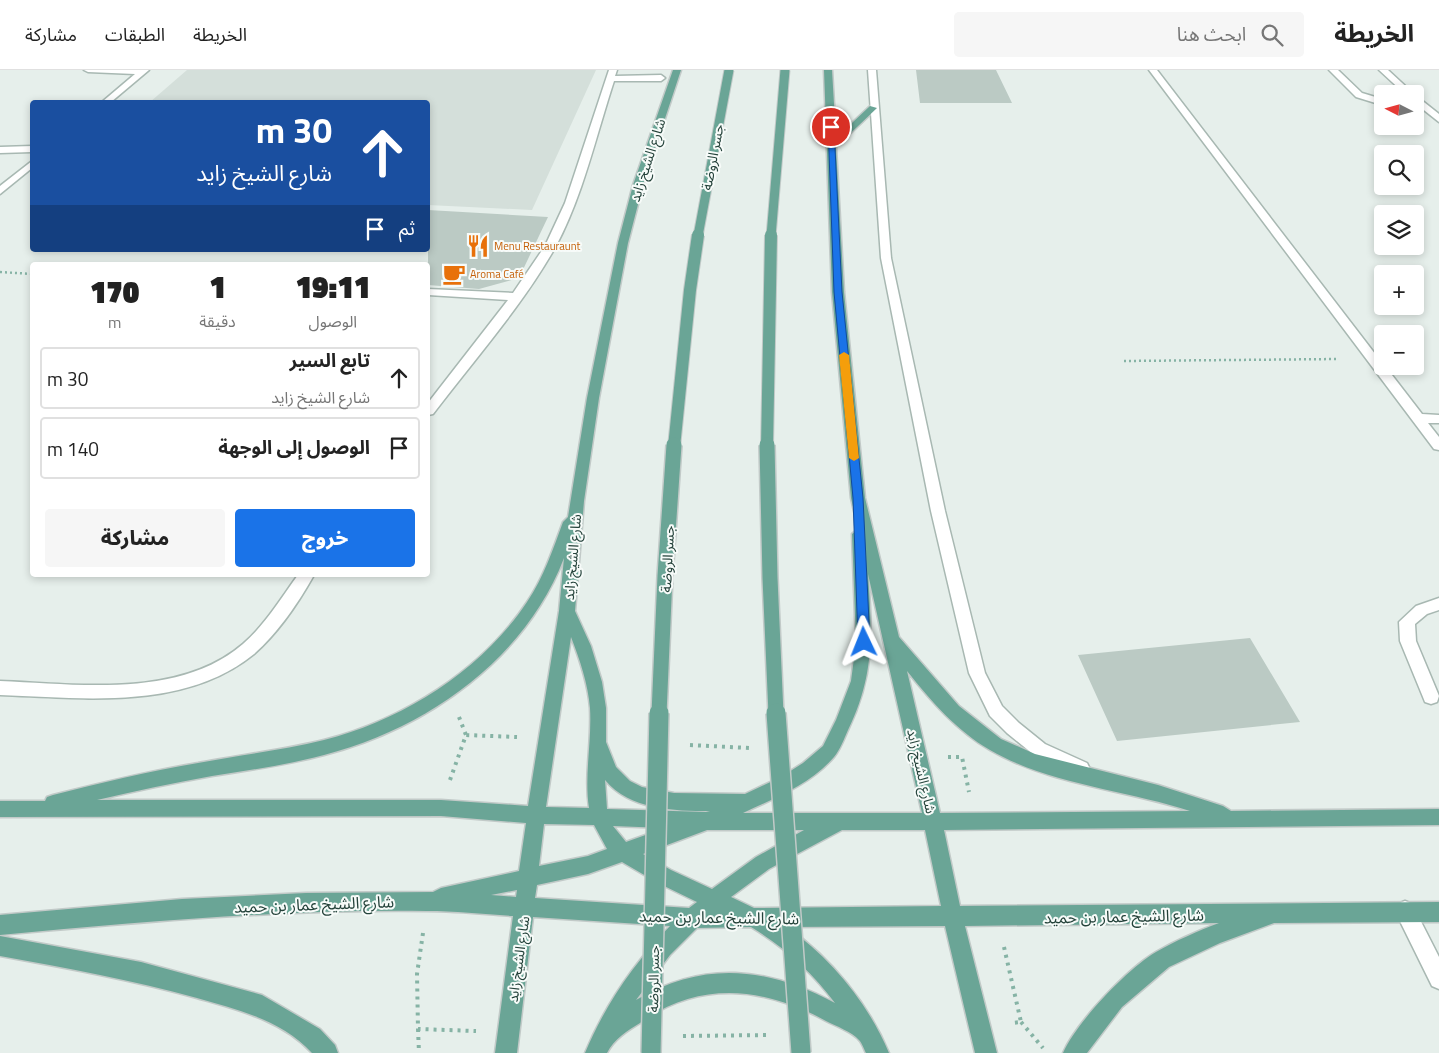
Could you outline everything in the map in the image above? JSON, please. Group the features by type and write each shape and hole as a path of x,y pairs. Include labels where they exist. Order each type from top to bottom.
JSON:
{"main road":[{"name":"شارع الشيخ زايد","path":"507,1043 536,815 567,611 577,501 607,320 623,243 638,185 677,70"},
{"name":"جسر الروضة","path":"651,1053 658,774 671,490 690,291 700,218 729,70"},
{"path":"785,70 771,219 768,273 767,486 780,801 801,1053"},
{"name":"شارع الشيخ زايد","path":"828,70 838,292 858,498 919,755 953,918 982,1028 986,1053"},
{"path":"832,146 873,108"},
{"path":"428,901 529,876 588,864 706,822 809,769 829,751 844,721 858,681 864,642 858,498"},
{"path":"30,809 133,783 274,758 328,746 392,723 442,695 493,654 526,616 549,577 577,501"},
{"path":"567,611 581,640 593,672 598,708 597,794 600,818 613,843 659,874 756,919 784,937 825,975 844,997 868,1033 878,1053"},
{"path":"890,637 950,710 977,732 1000,746 1041,765 1077,775 1135,786 1237,818"},
{"path":"598,741 611,774 620,785 646,798 748,802"},
{"path":"0,809 441,808 536,815 706,822 975,822 1439,817"},
{"path":"600,1045 644,972 692,918 713,899 762,862 816,833 843,822"},
{"name":"شارع الشيخ عمار بن حميد","path":"0,925 182,909 306,903 428,901 692,918 756,919 1439,912"},
{"path":"1074,1053 1085,1036 1116,1000 1162,960 1217,934 1282,913"},
{"path":"0,946 141,972 262,1006 312,1037 327,1053"},
{"path":"600,1045 654,1002 686,989 719,982 753,983 786,990 817,1004 868,1033"}],"street":[{"path":"88,70 144,71"},
{"path":"654,70 670,92"},
{"path":"872,70 873,108 886,258 938,511 977,673 996,711 1039,749 1074,767 1135,786"},
{"path":"1153,70 1374,358"},
{"path":"1333,70 1359,95 1374,100"},
{"path":"1383,70 1400,85"},
{"path":"108,100 144,71"},
{"path":"430,408 535,271 562,223 611,75 661,78"},
{"path":"1424,107 1439,119"},
{"path":"2,151 30,149"},
{"path":"0,191 30,166"},
{"path":"430,292 516,297"},
{"path":"1387,375 1439,446"},
{"path":"1418,418 1439,419"},
{"path":"0,688 132,690 162,686 193,677 222,665 248,649 304,577"},
{"path":"1431,697 1408,642 1407,622 1415,613 1426,606 1439,604"},
{"path":"1405,911 1439,979"}],"path":[{"path":"0,272 30,274"},
{"path":"1124,361 1374,359"},
{"path":"441,808 466,735 548,739"},
{"path":"685,745 752,748"},
{"path":"919,755 962,757 975,822"},
{"path":"419,1053 417,974 428,901"},
{"path":"997,917 1021,1022 1047,1053"},
{"path":"982,1028 1021,1022"},
{"path":"418,1028 507,1043"},
{"path":"681,1036 780,1035"}],"shaded area":[{"path":"187,70 596,70 532,210 430,205 430,100 152,100"}],"building":[{"path":"916,70 996,70 1012,103 920,103"},
{"path":"430,210 548,217 519,278 479,289 430,285 430,262 428,262 428,252 430,252"},
{"path":"1250,638 1300,722 1117,741 1078,655"}],"slow traffic":[{"path":"844,355 854,458"}],"place":[{"name":"Menu Restauraunt","path":"478,246"},
{"name":"Aroma Café","path":"454,274"}],"route":[{"path":"831,127 838,292 858,498 864,642"}]}
